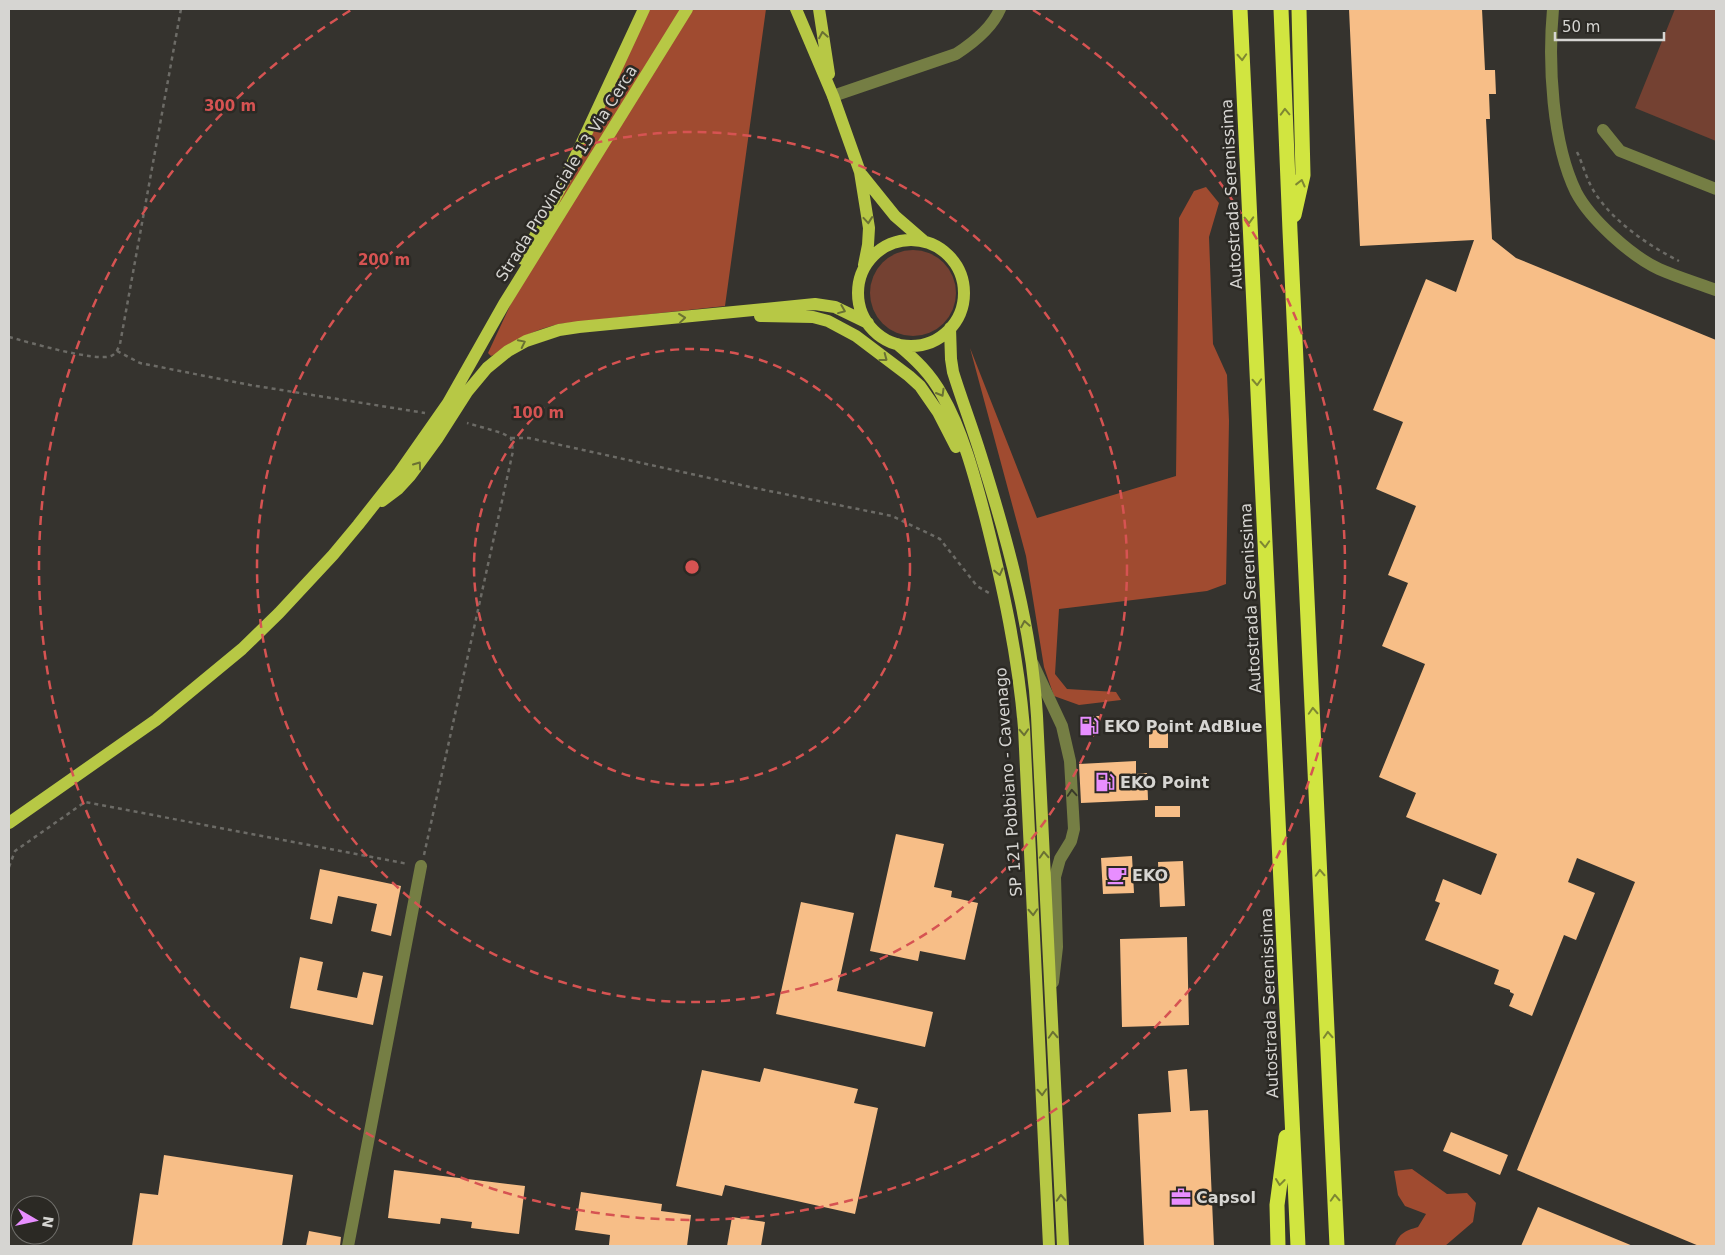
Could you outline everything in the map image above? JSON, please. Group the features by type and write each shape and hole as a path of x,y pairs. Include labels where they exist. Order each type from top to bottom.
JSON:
{"highway":[{"name":"Autostrada Serenissima","path":"1240,9 1298,1246"},
{"path":"1281,9 1338,1246"},
{"path":"1290,231 1304,175 1299,9"},
{"path":"1278,1246 1277,1205 1290,1099"}],"main road":[{"path":"9,823 156,720 242,649 333,555 399,473 448,403 474,356 495,308 537,233 568,172 644,9"},
{"name":"Strada Provinciale 13 Via Cerca","path":"474,356 504,304 687,9"},
{"name":"SP 121 Pobbiano - Cavenago","path":"796,9 833,96 860,172 869,228 868,245 859,288 859,301 862,311 868,323 880,335 897,344 922,366 947,403 972,473 1006,602 1018,663 1024,728 1049,1246"},
{"path":"819,9 833,96"},
{"name":"SP 121 Pobbiano - Cavenago","path":"860,172 890,210 925,242"},
{"name":"SP 121 Pobbiano - Cavenago","path":"862,275 871,258 886,246 911,240 936,246 946,253 961,276 964,291 962,306 957,319 950,328 939,338 927,343 910,346 897,344"},
{"path":"370,510 398,490 410,476 480,374 518,345 543,334 579,327 821,304 838,308 868,323"},
{"path":"725,313 769,316 804,315 828,321 856,336 909,376 926,394 948,430 987,525"},
{"name":"SP 121 Pobbiano - Cavenago","path":"950,328 953,372 997,508 1018,590 1030,659 1036,711 1063,1246"}],"street":[{"path":"833,96 956,54 980,36 997,16 1000,9"},
{"path":"1552,12 1552,84 1556,126 1564,158 1576,192 1610,233 1631,250 1658,268 1716,290"},
{"path":"1603,130 1620,151 1716,189"},
{"path":"1030,659 1062,726 1069,754 1071,778 1074,830 1071,841 1060,859 1055,874 1057,947 1051,994"},
{"path":"348,1246 421,866"}],"path":[{"path":"9,337 83,355 106,357 113,355 117,351 120,344 181,9"},
{"path":"1577,151 1591,185 1603,203 1619,220 1639,236 1680,262"},
{"path":"117,351 140,363 250,385 426,413"},
{"path":"467,423 502,433 511,438 528,438 892,516 940,539 977,586 1006,602"},
{"path":"9,867 15,851 85,802 421,866 513,451 511,438"}],"shaded area":[{"path":"648,9 766,9 725,306 559,324 515,341 491,356 488,353"},
{"path":"1675,9 1716,9 1716,141 1635,108"},
{"path":"1206,187 1219,203 1209,237 1213,344 1227,375 1229,421 1226,584 1207,591 1059,609 1055,674 1067,689 1116,692 1121,700 1079,705 1054,696 1044,667 1026,556 970,348 1037,518 1176,476 1179,218 1194,191"},
{"path":"913,250 929,253 937,257 949,269 953,277 956,293 953,309 949,317 937,329 929,333 913,336 897,333 889,329 877,317 873,309 870,293 873,277 877,269 889,257 897,253"},
{"path":"1412,1169 1447,1194 1467,1193 1476,1203 1473,1222 1445,1246 1395,1246 1401,1235 1418,1227 1426,1214 1405,1206 1398,1195 1394,1171"}],"building":[{"path":"1349,9 1482,9 1485,70 1495,70 1496,94 1489,94 1490,119 1486,119 1492,239 1516,258 1716,340 1716,1246 1699,1246 1517,1170 1635,882 1577,858 1568,882 1595,893 1576,940 1564,935 1532,1016 1509,1006 1514,994 1510,990 1494,984 1499,970 1425,940 1440,903 1435,901 1443,879 1481,895 1497,854 1406,817 1416,793 1379,777 1425,664 1382,646 1408,583 1388,575 1416,506 1376,489 1403,422 1373,410 1426,279 1456,292 1474,240 1360,246"},
{"path":"1080,716 1099,716 1099,735 1080,736"},
{"path":"1149,728 1168,728 1168,748 1149,748"},
{"path":"1136,761 1136,774 1147,773 1148,800 1081,803 1079,764"},
{"path":"1155,806 1180,806 1180,817 1155,817"},
{"path":"896,834 944,844 934,887 952,891 951,897 978,903 965,960 920,951 918,961 870,951"},
{"path":"1132,856 1134,893 1103,894 1101,858"},
{"path":"1183,861 1185,906 1160,907 1158,862"},
{"path":"320,869 401,886 391,936 371,931 377,904 338,896 332,924 310,919"},
{"path":"801,902 854,913 837,991 933,1012 925,1047 776,1014"},
{"path":"1187,937 1189,1025 1122,1027 1120,939"},
{"path":"300,957 323,962 317,990 357,998 363,972 383,976 373,1025 290,1008"},
{"path":"764,1068 858,1089 854,1103 878,1108 855,1214 725,1185 722,1196 676,1186 702,1070 760,1082"},
{"path":"1187,1069 1190,1111 1208,1110 1214,1246 1144,1246 1138,1114 1171,1112 1168,1071"},
{"path":"1451,1132 1508,1155 1500,1175 1443,1151"},
{"path":"164,1155 293,1175 282,1246 132,1246 140,1193 158,1195"},
{"path":"394,1170 525,1186 519,1234 471,1228 472,1222 441,1218 440,1224 388,1218"},
{"path":"581,1192 662,1204 661,1211 691,1215 687,1246 612,1246 609,1245 610,1235 575,1230"},
{"path":"1538,1207 1633,1246 1521,1246"},
{"path":"732,1217 765,1222 761,1246 727,1246"},
{"path":"309,1231 341,1237 340,1246 306,1246"}],"place":[{"name":"EKO Point AdBlue","path":"1089,726"},
{"name":"EKO Point","path":"1105,782"},
{"name":"EKO","path":"1117,875"},
{"name":"Capsol","path":"1181,1197"}]}
